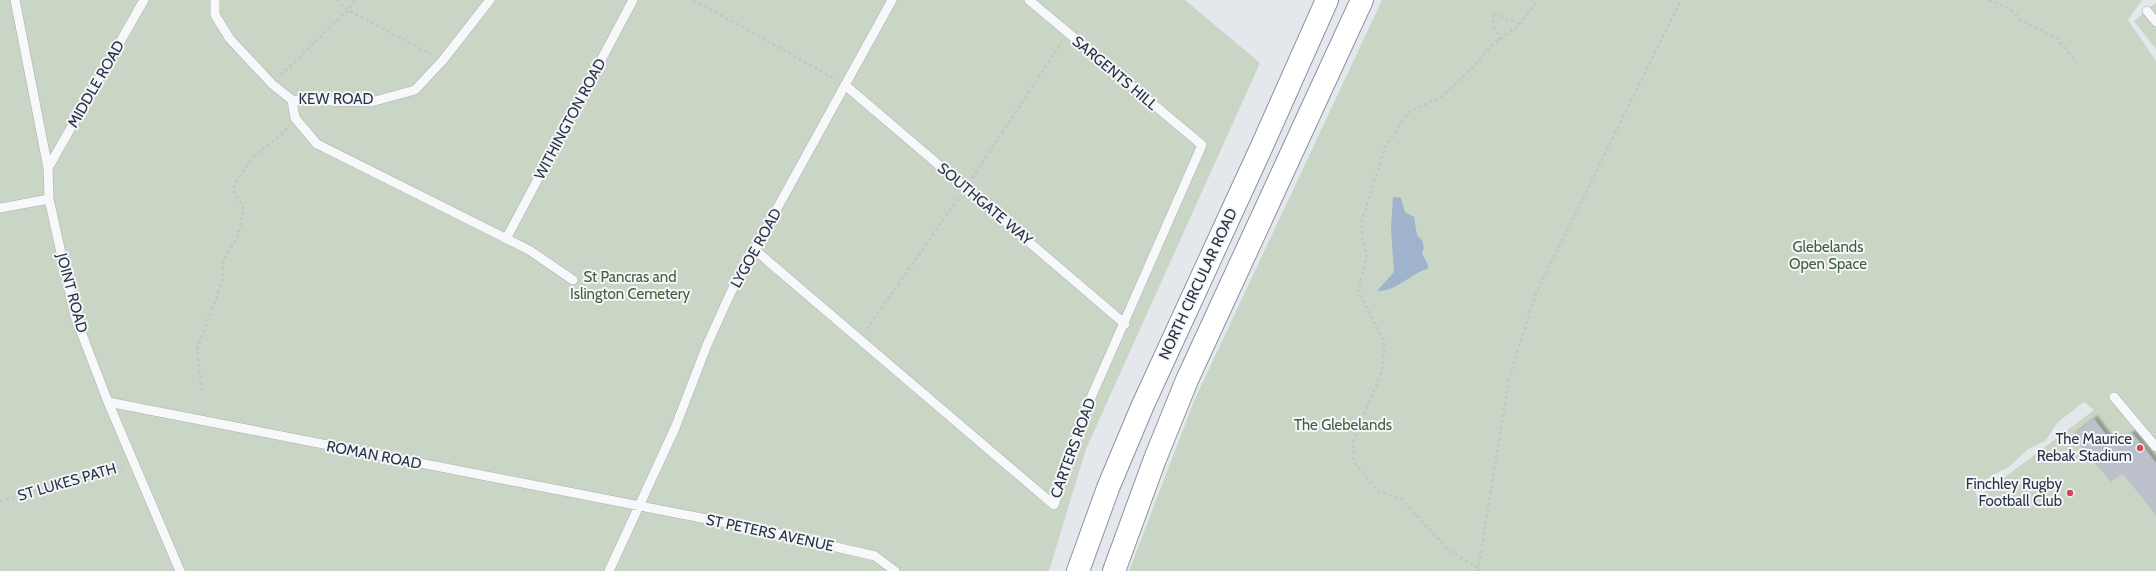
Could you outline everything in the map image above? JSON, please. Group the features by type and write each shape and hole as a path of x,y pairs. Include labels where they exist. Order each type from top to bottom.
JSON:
{"highway":[{"name":"NORTH CIRCULAR ROAD","path":"1078,571 1108,488 1142,407 1262,146 1327,0"},
{"name":"NORTH CIRCULAR ROAD","path":"1114,571 1155,459 1187,380 1362,0"}],"lane":[{"name":"JOINT ROAD","path":"15,0 48,168 49,199 75,316 108,402 180,571"},
{"name":"MIDDLE ROAD","path":"48,168 144,0"},
{"name":"KEW ROAD","path":"215,0 215,15 230,40 272,84 292,100 371,102 416,90 443,60 490,0"},
{"name":"WITHINGTON ROAD","path":"506,239 633,0"},
{"name":"LYGOE ROAD","path":"609,571 675,428 706,345 731,292 892,0"},
{"name":"SARGENTS HILL","path":"1029,0 1202,145"},
{"path":"2147,11 2156,22"},
{"name":"SOUTHGATE WAY","path":"845,85 1125,324"},
{"path":"292,100 295,118 317,144 376,172 529,250 573,280"},
{"name":"CARTERS ROAD","path":"755,250 1054,505 1086,409 1125,324 1202,145"},
{"path":"0,208 49,199"},
{"path":"2114,397 2156,447"},
{"name":"ROMAN ROAD","path":"108,402 640,506"},
{"name":"ST PETERS AVENUE","path":"640,506 758,529 875,556 895,571"}],"path":[{"path":"336,0 348,10 443,60"},
{"path":"272,84 348,10 356,0"},
{"path":"694,0 845,85"},
{"path":"1538,0 1520,24 1491,46 1470,70 1441,97 1408,112 1385,147 1362,221 1362,240 1367,256 1358,291 1386,343 1382,371 1353,442 1354,462 1377,490 1402,500 1450,551 1478,569 1509,378 1536,293 1681,0"},
{"path":"1989,0 2009,8 2021,20 2056,37 2079,65"},
{"path":"1500,40 1494,27 1494,13 1520,24"},
{"path":"202,391 197,349 223,280 223,262 237,238 244,209 233,189 237,179 258,153 280,137 295,118"},
{"name":"ST LUKES PATH","path":"0,501 135,463"}],"green space":[{"name":"St Pancras and Islington Cemetery","path":"0,0 1185,0 1260,63 1086,449 1049,571 0,571"},
{"path":"1382,0 2142,0 2128,20 2156,61 2156,571 1129,571 1194,401","holes":["2084,402 2094,410 1977,498 1975,487 1991,476 2009,467 2028,449 2045,441 2058,422"]},
{"path":"2156,3 2156,49 2134,21"}],"water":[{"path":"1393,197 1401,198 1405,212 1414,217 1417,235 1422,240 1424,248 1422,253 1428,265 1428,269 1416,274 1398,285 1377,291 1394,272 1391,228"}],"building":[{"path":"2094,419 2115,447 2132,433 2156,463 2156,515 2122,473 2111,482 2072,436"}],"place":[{"name":"The Maurice Rebak Stadium","path":"2140,448"},
{"name":"Finchley Rugby Football Club","path":"2070,493"}],"park label":[{"name":"Glebelands Open Space","path":"1828,256"},
{"name":"The Glebelands","path":"1343,425"}]}
